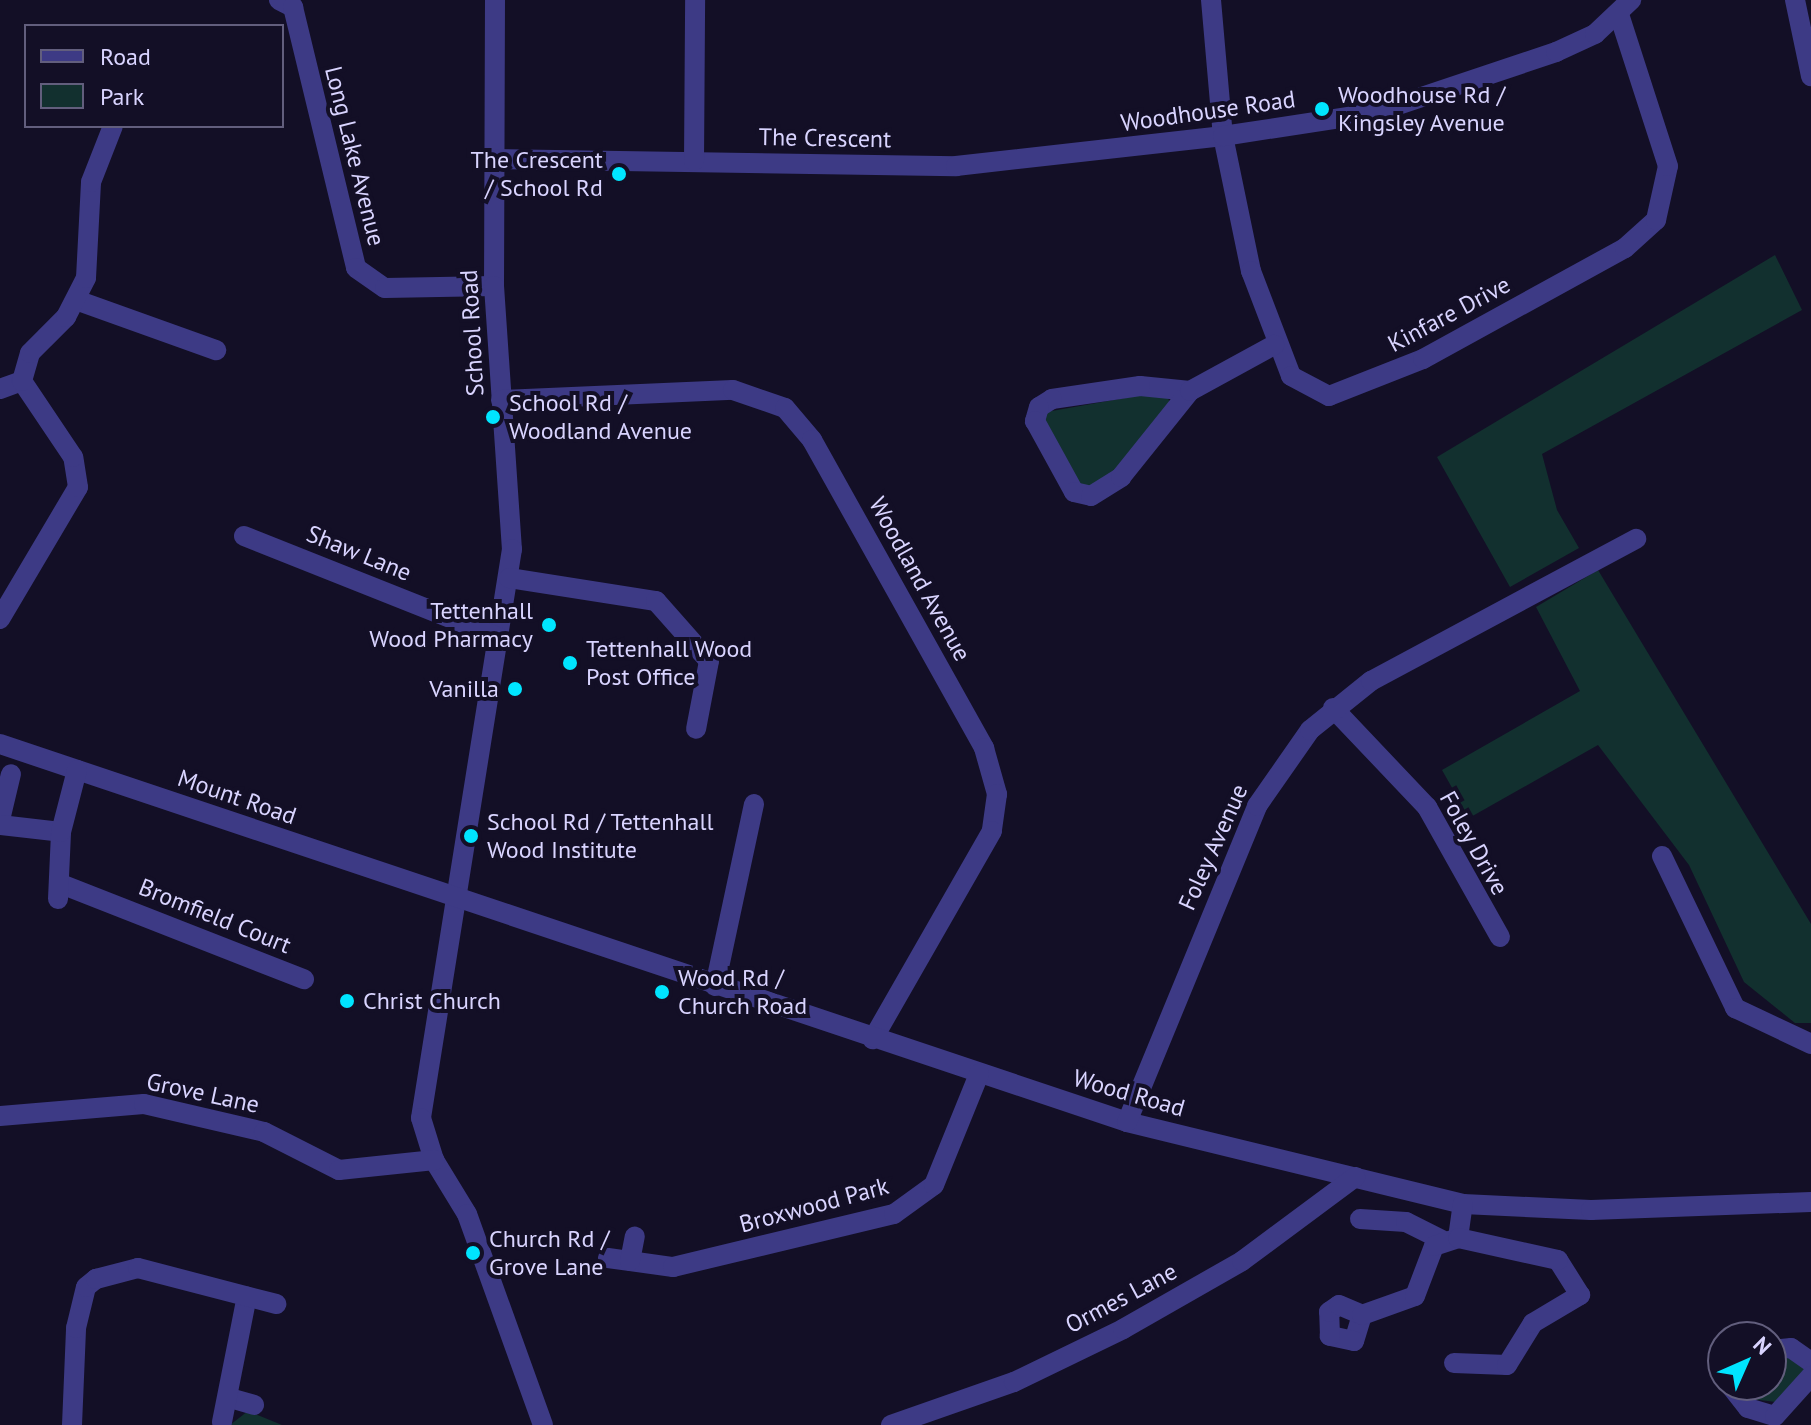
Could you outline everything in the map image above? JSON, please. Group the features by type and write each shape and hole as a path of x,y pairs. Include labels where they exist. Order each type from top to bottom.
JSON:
{"street":[{"name":"School Road","path":"495,0 492,159 494,286 509,578 421,1118 434,1160 467,1214 543,1425"},
{"path":"694,161 695,0"},
{"name":"Kinfare Drive","path":"1211,0 1223,136 1274,345 1291,376 1311,392 1348,395 1641,235 1656,220 1668,166 1626,8"},
{"path":"1795,0 1811,76"},
{"name":"Long Lake Avenue","path":"288,2 356,268 385,288 494,286"},
{"name":"Woodhouse Road","path":"956,166 1223,136 1374,113 1556,52 1626,8"},
{"path":"0,619 78,487 73,457 22,381 30,353 76,300 91,252 94,164 112,128"},
{"name":"The Crescent","path":"492,159 956,166"},
{"path":"76,300 216,350"},
{"path":"1190,391 1140,386 1052,399 1039,407 1035,421 1074,492 1091,496 1136,461 1190,391 1274,345"},
{"path":"0,389 22,381"},
{"name":"Woodland Avenue","path":"501,400 733,390 785,408 812,440 984,748 996,784 992,831 873,1039"},
{"name":"Shaw Lane","path":"244,536 500,638"},
{"name":"Foley Avenue","path":"1127,1122 1257,806 1333,708 1636,539"},
{"path":"509,578 656,601 709,661 696,729"},
{"name":"Foley Drive","path":"1333,708 1427,807 1500,937"},
{"name":"Mount Road","path":"0,744 458,899"},
{"path":"11,774 0,822 61,832 77,770"},
{"path":"715,986 754,804"},
{"name":"Bromfield Court","path":"61,832 59,892 304,979"},
{"path":"1662,856 1735,1008 1811,1044"},
{"name":"Wood Road","path":"458,899 1127,1122 1463,1204 1591,1210 1811,1202"},
{"name":"Broxwood Park","path":"608,1258 673,1267 894,1214 934,1185 979,1074"},
{"name":"Grove Lane","path":"0,1116 144,1104 264,1132 339,1170 434,1160"},
{"name":"Ormes Lane","path":"891,1425 1014,1382 1123,1329 1242,1261 1355,1177"},
{"path":"1362,1315 1415,1296 1428,1255 1450,1239 1463,1204"},
{"path":"1360,1219 1406,1222 1450,1239 1558,1260 1580,1295 1540,1316 1507,1365 1454,1363"},
{"path":"630,1261 635,1236"},
{"path":"72,1425 76,1328 86,1287 96,1279 138,1268 276,1304"},
{"path":"222,1422 230,1398 247,1296"},
{"path":"1787,1354 1810,1360 1787,1397"},
{"path":"230,1398 254,1405"},
{"path":"1743,1401 1748,1408 1775,1416 1784,1401"}],"green space":[{"path":"1775,255 1802,310 1542,454 1557,510 1579,548 1510,587 1437,457"},
{"path":"1164,391 1171,404 1120,469 1084,491 1044,422 1046,412"},
{"path":"1598,570 1811,924 1811,1023 1795,1023 1744,982 1689,865 1598,745 1469,818 1442,770 1580,691 1536,607"},
{"path":"1787,1356 1796,1356 1806,1367 1787,1398"},
{"path":"248,1411 282,1425 230,1425"}],"place":[{"name":"Woodhouse Rd / Kingsley Avenue","path":"1322,109"},
{"name":"The Crescent / School Rd","path":"619,174"},
{"name":"School Rd / Woodland Avenue","path":"493,417"},
{"name":"Tettenhall Wood Pharmacy","path":"549,625"},
{"name":"Tettenhall Wood Post Office","path":"570,663"},
{"name":"Vanilla","path":"515,689"},
{"name":"School Rd / Tettenhall Wood Institute","path":"471,836"},
{"name":"Wood Rd / Church Road","path":"662,992"},
{"name":"Christ Church","path":"347,1001"},
{"name":"Church Rd / Grove Lane","path":"473,1253"}]}
